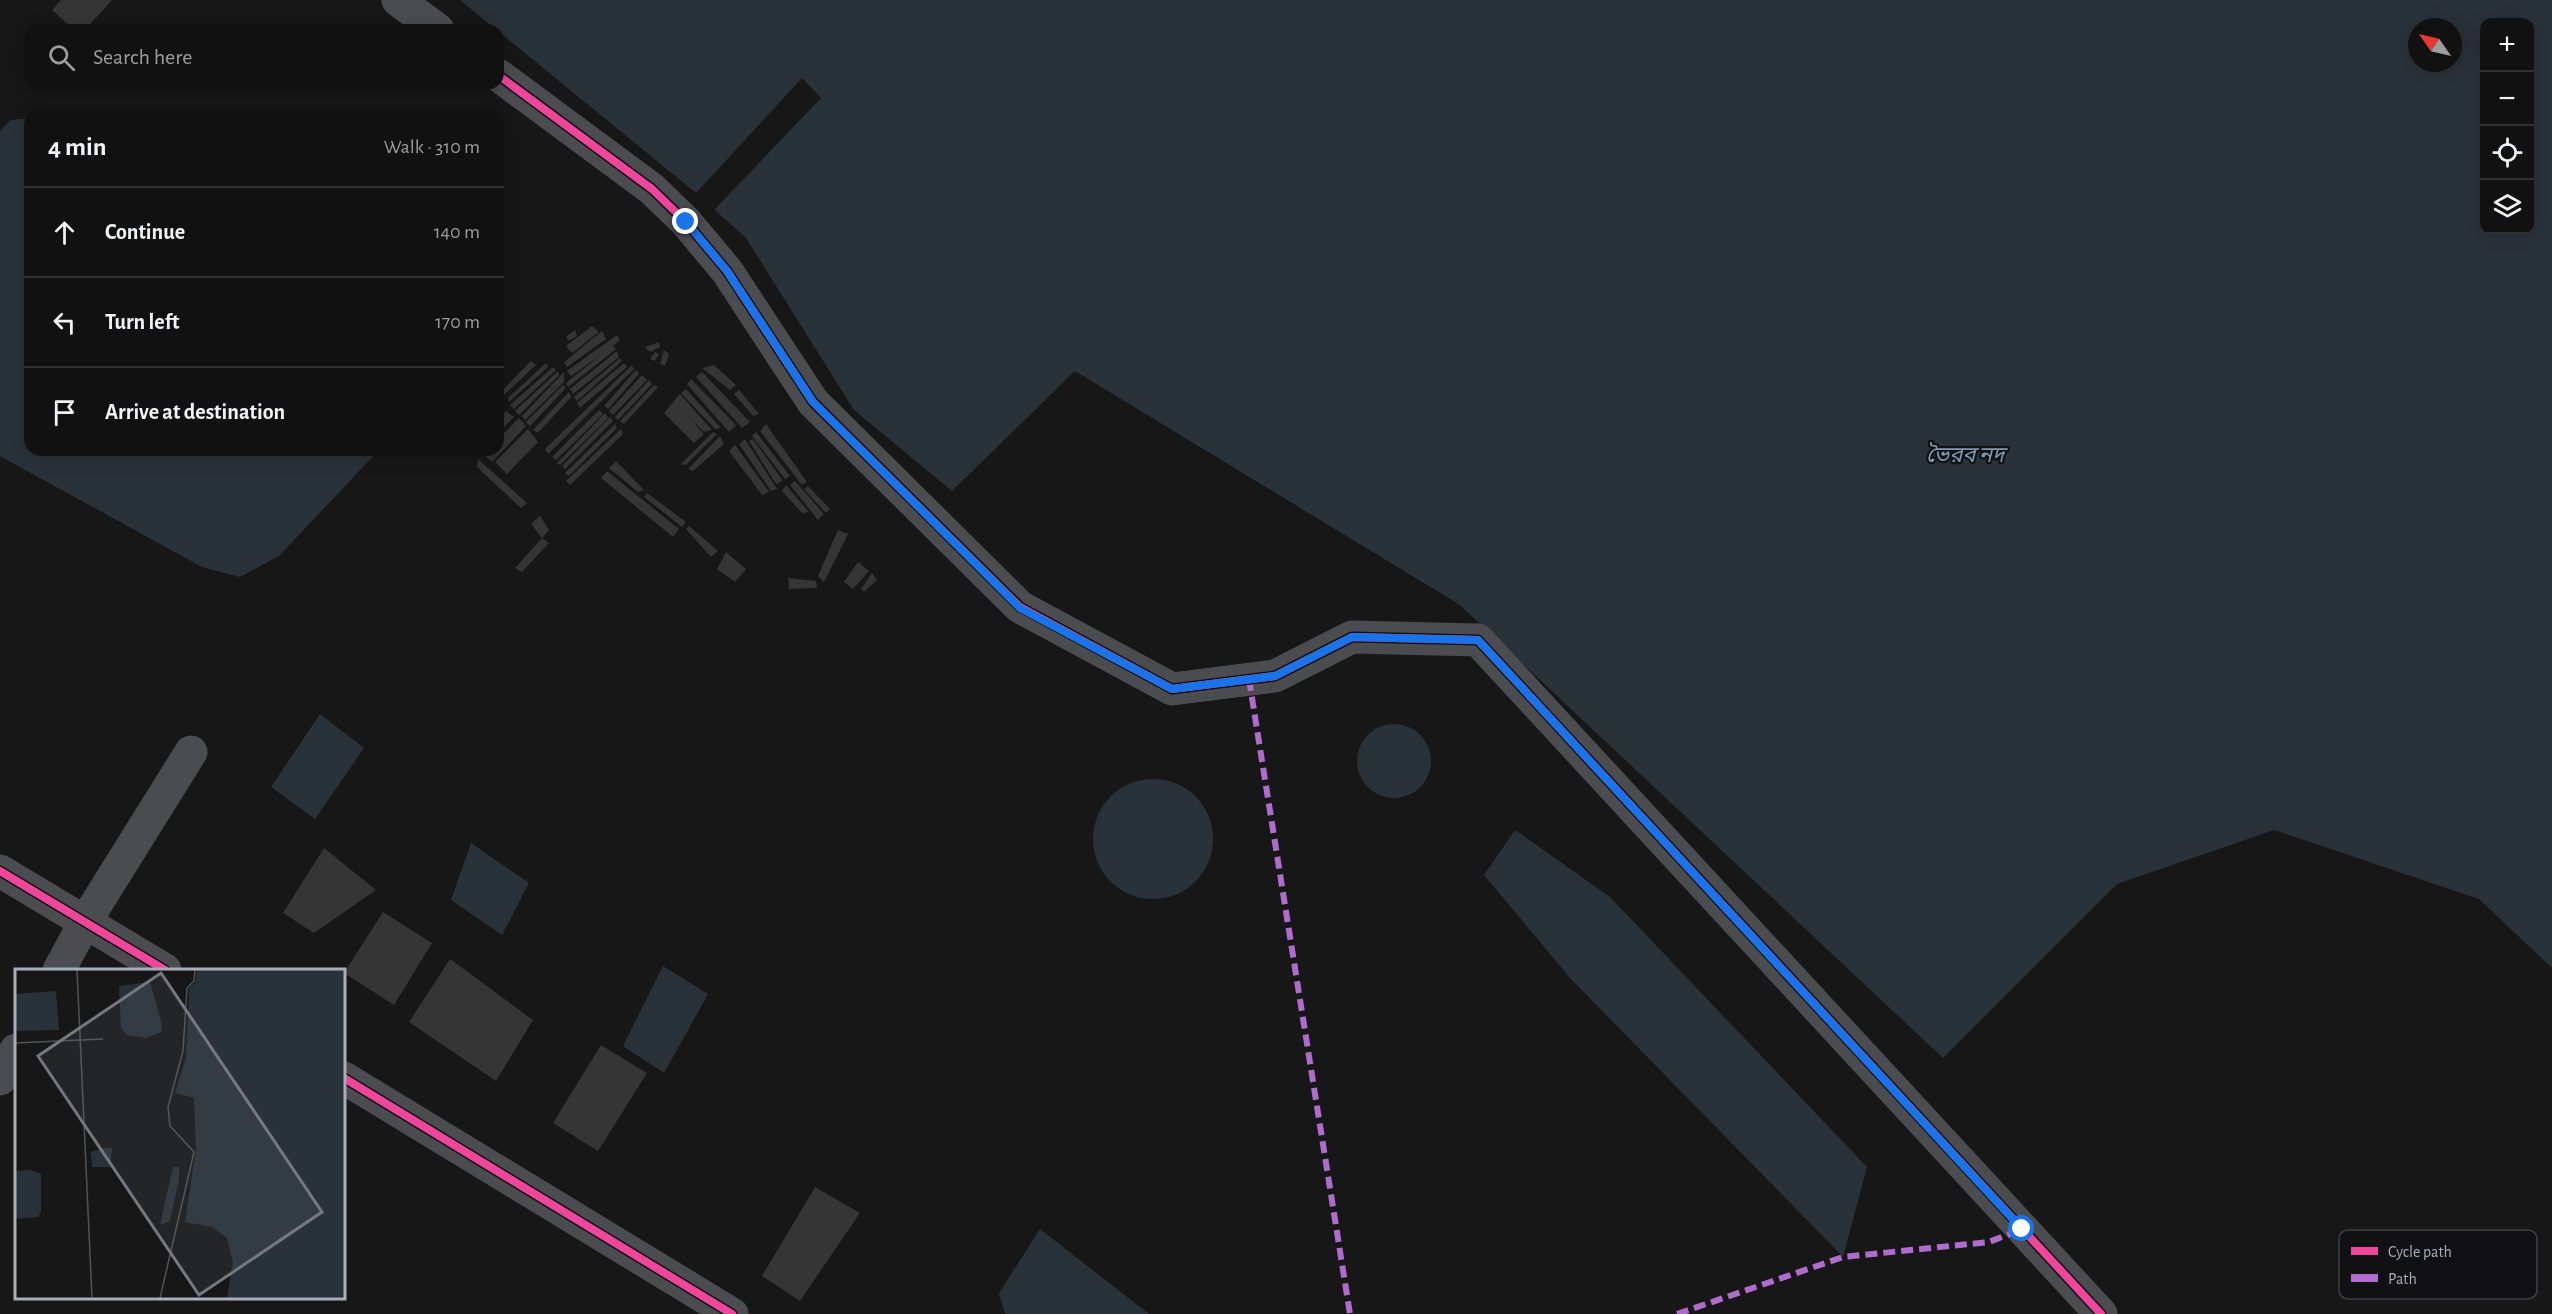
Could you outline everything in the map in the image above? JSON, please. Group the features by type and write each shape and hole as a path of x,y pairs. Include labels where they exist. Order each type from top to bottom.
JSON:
{"street":[{"path":"398,0 430,24"},
{"path":"504,79 652,189 686,222 727,271 813,402 1020,608 1172,689 1275,676 1352,637 1478,640 2101,1314"},
{"path":"60,969 85,922 191,752"},
{"path":"0,871 163,969"},
{"path":"0,1079 15,1052"},
{"path":"345,1079 732,1314"}],"water":[{"name":"ভৈরব নদ","path":"460,0 2552,0 2552,968 2479,899 2274,830 2117,884 1943,1058 1460,605 1075,371 952,491 854,410 746,238 696,193 504,36 504,24 489,24"},
{"path":"24,119 24,456 373,456 279,556 240,577 202,567 0,456 0,131 10,120"},
{"path":"320,714 364,748 315,819 271,787"},
{"path":"1394,724 1415,730 1425,740 1431,761 1425,782 1415,792 1394,798 1373,792 1363,782 1357,761 1363,740 1373,730"},
{"path":"1153,779 1176,784 1195,797 1208,816 1213,839 1208,862 1195,881 1176,894 1153,899 1130,894 1111,881 1098,862 1093,839 1098,816 1111,797 1130,784"},
{"path":"1515,830 1610,897 1867,1167 1843,1257 1570,978 1484,875"},
{"path":"471,843 529,883 502,935 451,900"},
{"path":"663,966 708,994 664,1073 623,1046"},
{"path":"1040,1229 1149,1314 1005,1314 999,1293"}],"pier":[{"path":"802,78 821,98 714,210 696,193"}],"building":[{"path":"61,0 112,0 90,24 67,24 52,10"},
{"path":"592,326 599,332 572,353 566,346"},
{"path":"575,330 577,336 569,341 566,337"},
{"path":"602,331 606,339 567,367 564,362"},
{"path":"617,335 620,340 613,346 616,349 568,387 566,383 602,354 571,376 567,371"},
{"path":"659,342 660,347 650,352 645,347"},
{"path":"664,350 669,354 665,366 660,364"},
{"path":"617,351 619,357 573,394 570,389"},
{"path":"655,352 659,354 655,361 650,359"},
{"path":"620,358 622,361 577,401 574,397"},
{"path":"531,361 536,365 504,395 504,389"},
{"path":"546,363 548,367 509,402 508,398"},
{"path":"624,363 627,367 580,408 577,403"},
{"path":"632,365 634,369 548,454 545,449"},
{"path":"714,365 736,385 730,390 702,368"},
{"path":"553,367 556,370 514,409 510,405"},
{"path":"636,370 639,374 608,409 604,406"},
{"path":"558,371 559,375 519,415 515,411"},
{"path":"564,372 564,382 525,420 522,416"},
{"path":"702,372 750,422 742,428 696,377"},
{"path":"642,375 647,380 613,415 609,411"},
{"path":"691,379 736,425 729,432 687,384"},
{"path":"649,380 652,384 618,420 615,417"},
{"path":"563,385 566,388 530,426 526,422"},
{"path":"654,385 658,387 624,424 620,421"},
{"path":"686,389 721,428 715,429 681,393"},
{"path":"739,390 759,414 753,416 734,394"},
{"path":"569,392 571,397 538,433 533,430"},
{"path":"680,394 712,430 704,432 687,415 704,434 694,443 664,413"},
{"path":"599,410 603,414 556,460 552,457"},
{"path":"506,411 514,417 504,427"},
{"path":"605,413 608,418 560,465 557,463"},
{"path":"610,417 613,421 565,469 562,466"},
{"path":"519,418 526,426 504,449 504,433"},
{"path":"615,424 617,428 569,476 565,473"},
{"path":"766,424 807,482 802,485 760,431"},
{"path":"528,429 538,442 507,474 495,462 504,456 504,453"},
{"path":"621,429 623,434 570,485 566,481"},
{"path":"713,432 717,434 686,465 681,464"},
{"path":"756,432 790,476 785,479 752,436"},
{"path":"720,436 724,444 693,471 688,469"},
{"path":"745,439 777,489 771,491 739,444"},
{"path":"753,439 783,481 776,484 749,441"},
{"path":"735,445 769,492 762,495 729,451"},
{"path":"485,456 498,456 492,462"},
{"path":"478,459 527,503 521,508 477,467"},
{"path":"616,461 644,490 638,492 609,468"},
{"path":"607,471 679,529 673,537 601,478"},
{"path":"795,481 824,514 818,520 790,485"},
{"path":"786,485 809,512 802,513 782,491"},
{"path":"808,486 830,509 826,513 804,489"},
{"path":"647,493 686,522 682,527 644,497"},
{"path":"540,516 549,530 542,538 531,524"},
{"path":"689,526 718,551 711,557 686,529"},
{"path":"838,530 848,534 824,582 818,576"},
{"path":"542,538 549,543 522,572 515,568"},
{"path":"726,552 746,569 735,582 717,569"},
{"path":"858,562 869,571 853,589 844,582"},
{"path":"872,573 877,580 864,592 861,589"},
{"path":"788,578 816,581 817,588 789,589"},
{"path":"324,848 376,890 314,933 283,913"},
{"path":"383,912 432,943 394,1005 345,974"},
{"path":"450,959 533,1020 496,1081 409,1022"},
{"path":"601,1045 647,1073 598,1151 553,1123"},
{"path":"815,1187 860,1213 800,1301 762,1276"}],"marked path":[{"path":"1249,679 1350,1314"},
{"path":"1677,1314 1843,1257 1989,1242 2022,1229"}],"cycle path":[{"path":"504,79 652,189 686,222 727,271 813,402 1020,607 1172,689 1275,676 1352,637 1478,640 2101,1314"},
{"path":"0,871 163,969"},
{"path":"345,1079 732,1314"}],"route":[{"path":"686,222 727,271 813,402 1020,608 1172,689 1275,676 1352,637 1478,640 2022,1229"}]}
